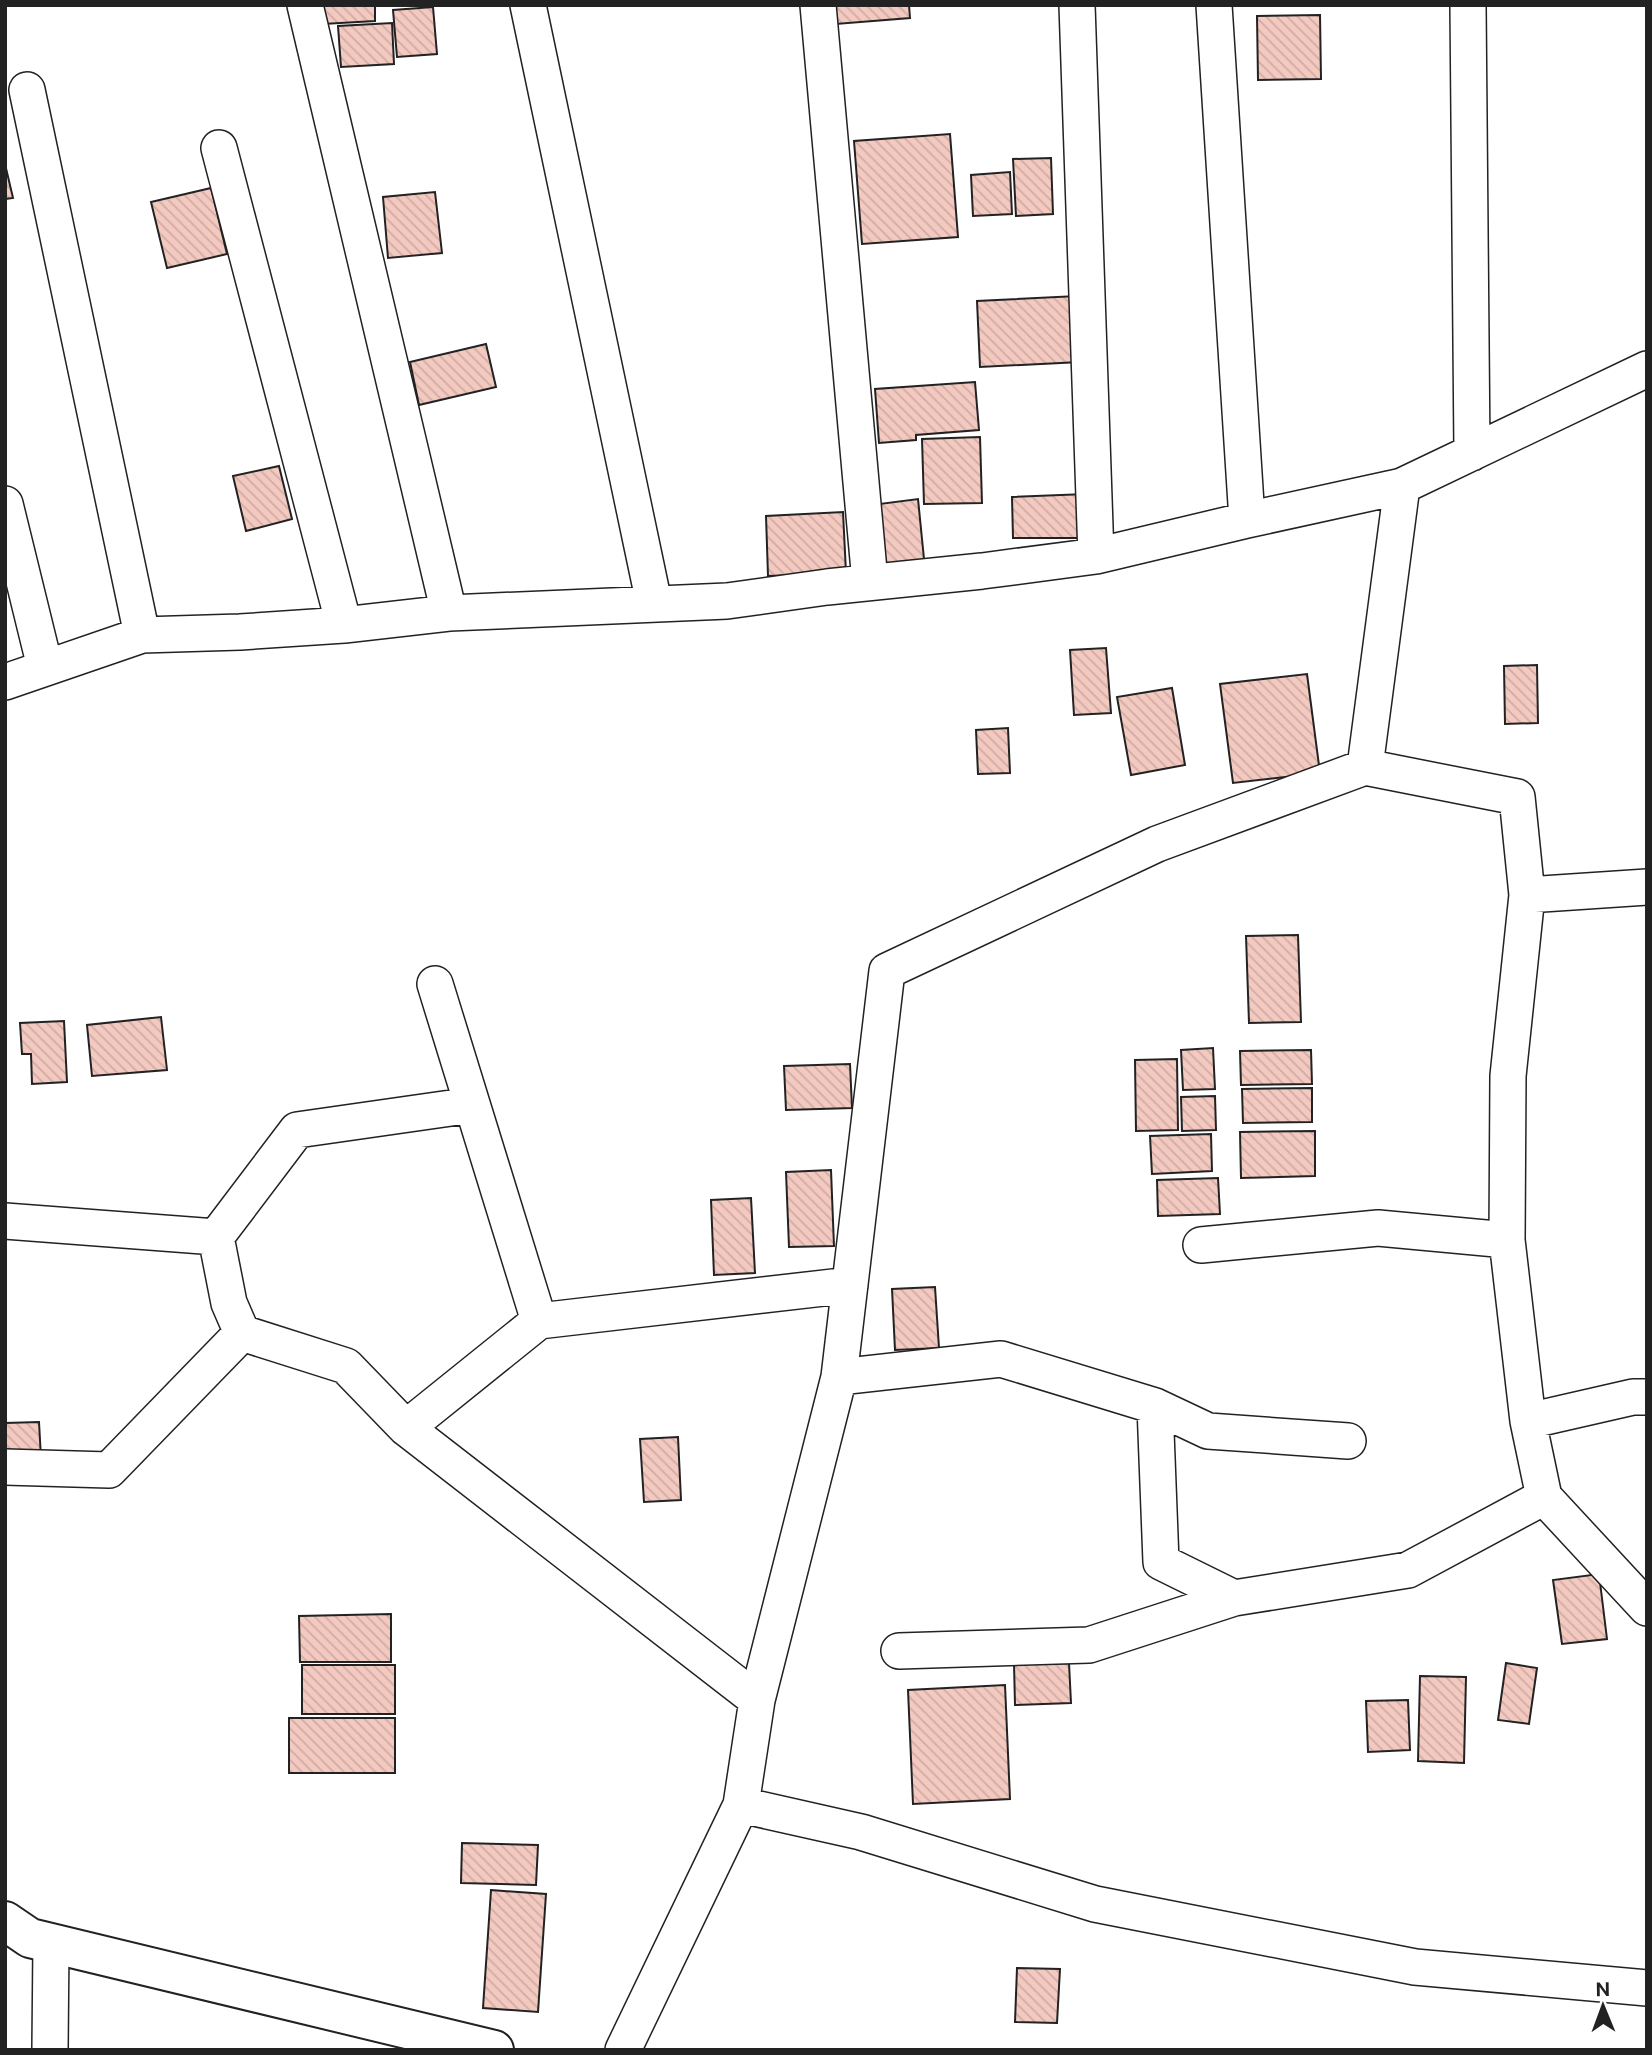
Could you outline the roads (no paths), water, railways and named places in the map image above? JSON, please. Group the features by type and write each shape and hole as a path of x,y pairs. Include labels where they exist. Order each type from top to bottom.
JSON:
{"street":[{"path":"305,5 449,613"},
{"path":"528,5 654,603"},
{"path":"818,5 870,582"},
{"path":"1077,5 1096,556"},
{"path":"1214,5 1247,520"},
{"path":"1468,5 1472,453"},
{"path":"27,90 142,635"},
{"path":"219,148 344,625"},
{"path":"5,682 142,635 344,625 449,613 727,601 1096,556 1402,486 1647,369"},
{"path":"1365,767 1402,486"},
{"path":"5,504 45,667"},
{"path":"623,2050 741,1805 757,1700 839,1377 887,971 1157,844 1365,767 1517,797 1527,895 1508,1076 1507,1240 1528,1421 1544,1497 1647,1608"},
{"path":"1527,895 1647,887"},
{"path":"435,984 539,1321"},
{"path":"472,1105 297,1130 216,1237 229,1303 242,1332 346,1366 406,1428 757,1700"},
{"path":"5,1221 216,1237"},
{"path":"1201,1245 1378,1228 1507,1240"},
{"path":"406,1428 539,1321 850,1285"},
{"path":"5,1468 110,1470 242,1332"},
{"path":"839,1377 1001,1359 1155,1406 1208,1431 1348,1441"},
{"path":"1528,1421 1633,1397 1647,1397"},
{"path":"1155,1406 1161,1562 1234,1598"},
{"path":"899,1651 1089,1645 1234,1598 1408,1570 1544,1497"},
{"path":"741,1805 861,1832 1095,1904 1415,1968 1647,1988"},
{"path":"5,1922 30,1938 494,2050"},
{"path":"50,2050 51,1943"}]}
